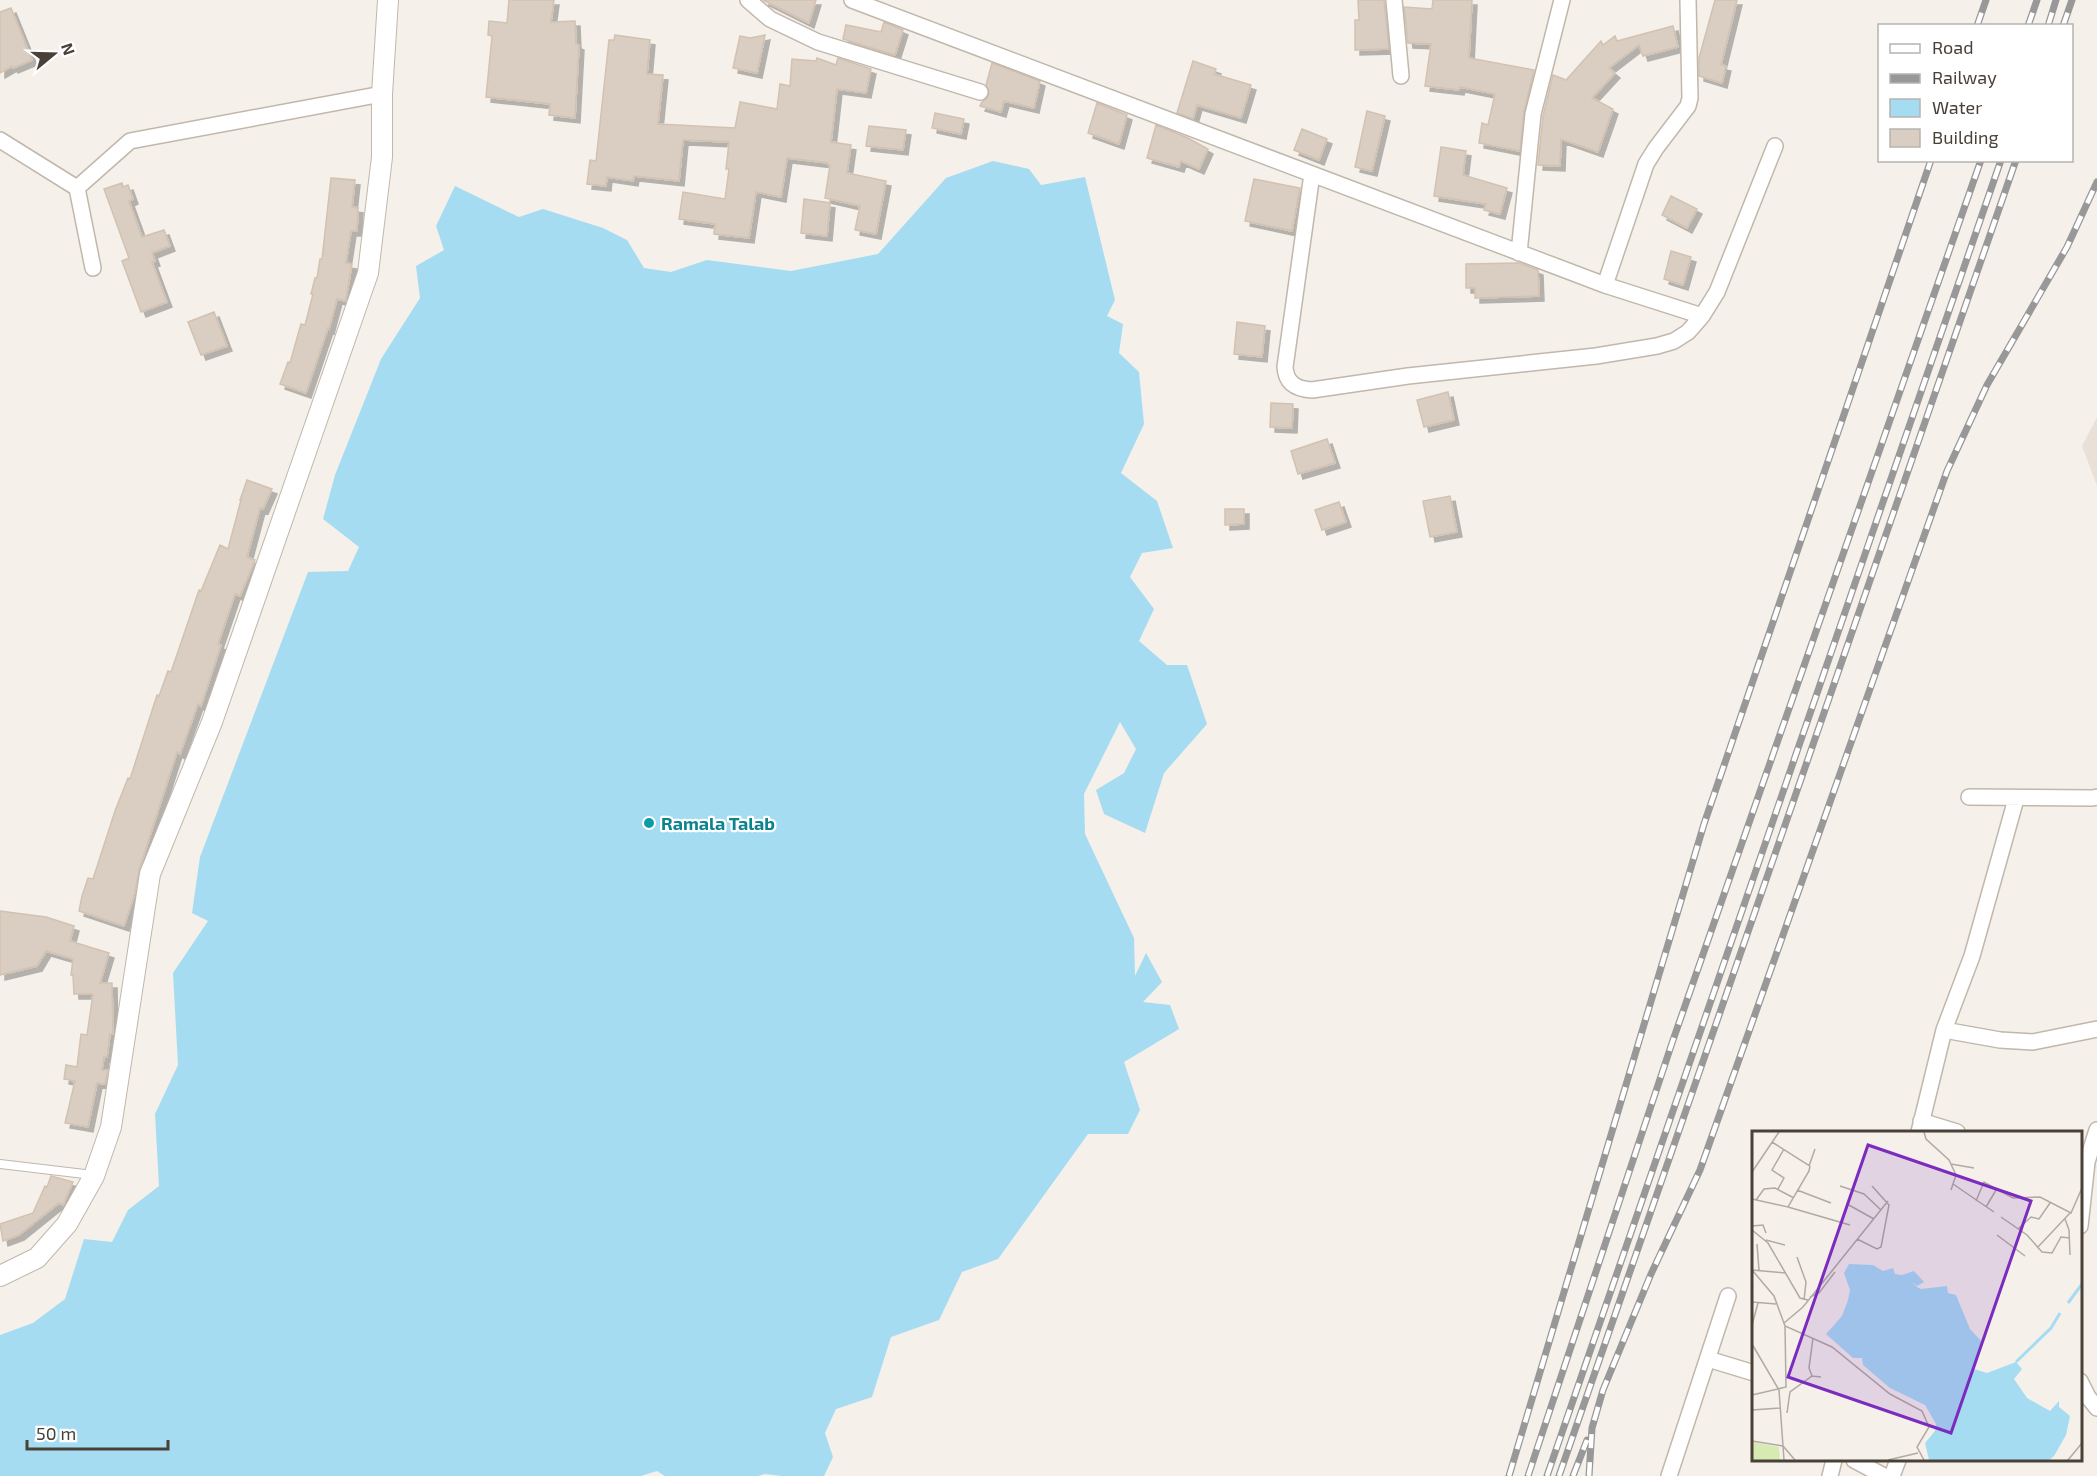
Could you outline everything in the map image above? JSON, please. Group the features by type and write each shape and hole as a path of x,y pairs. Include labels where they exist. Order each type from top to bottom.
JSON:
{"street":[{"path":"0,1276 38,1258 67,1224 94,1176 111,1127 150,874 212,722 368,273 382,157 382,94 388,0"},
{"path":"748,0 770,19 818,42 980,92"},
{"path":"852,0 1605,285 1702,316"},
{"path":"1394,0 1401,76"},
{"path":"1519,252 1533,114 1562,0"},
{"path":"1605,285 1646,164 1688,106 1690,98 1688,0"},
{"path":"77,188 130,141 382,94"},
{"path":"0,140 77,188 93,268"},
{"path":"1312,174 1285,367 1286,376 1292,385 1312,390 1408,376 1596,356 1674,341 1688,332 1702,316 1717,292 1775,146"},
{"path":"1969,798 2097,797"},
{"path":"1950,1131 1920,1127 1944,1030 1972,956 2016,799"},
{"path":"1944,1030 2000,1040 2033,1042 2097,1029"},
{"path":"2082,1194 2084,1161 2097,1130"},
{"path":"1669,1476 1728,1296"},
{"path":"1708,1359 1752,1372"},
{"path":"2082,1385 2097,1408"},
{"path":"1830,1476 1834,1461"},
{"path":"1856,1461 1884,1476"},
{"path":"1892,1476 1898,1461"}],"lane":[{"path":"0,1164 94,1176"}],"shaded area":[{"path":"2097,417 2097,486 2082,446"}],"water":[{"name":"Ramala Talab","path":"993,161 1029,169 1041,185 1085,177 1115,300 1107,316 1123,324 1119,353 1139,372 1144,424 1121,473 1157,501 1173,548 1142,553 1130,577 1154,609 1139,641 1167,665 1187,665 1207,724 1164,773 1145,833 1104,814 1096,790 1124,773 1136,749 1120,722 1084,794 1085,834 1134,938 1135,976 1146,953 1162,982 1143,1002 1170,1005 1179,1029 1124,1062 1140,1110 1128,1134 1088,1134 998,1259 962,1272 939,1320 891,1337 872,1397 836,1409 825,1433 833,1457 824,1476 765,1474 758,1476 665,1476 657,1471 641,1476 0,1476 0,1335 33,1323 65,1299 84,1239 112,1242 128,1210 159,1186 155,1114 178,1065 173,973 208,921 192,913 200,857 308,572 348,571 359,547 323,519 335,475 381,359 420,298 416,266 444,250 436,226 455,186 519,217 543,209 603,228 627,240 644,268 671,272 707,260 791,271 878,254 946,178"}],"building":[{"path":"509,0 554,0 551,22 575,21 576,44 579,45 575,118 549,115 550,104 486,97 492,36 488,35 489,21 507,23"},
{"path":"763,0 816,0 809,23"},
{"path":"1358,0 1384,0 1389,49 1355,50 1355,20 1359,20"},
{"path":"1433,0 1472,0 1469,58 1534,70 1524,112 1520,151 1479,143 1482,123 1488,125 1495,94 1460,87 1459,90 1425,86 1431,44 1408,43 1404,7 1432,9"},
{"path":"1715,0 1737,0 1721,65 1726,66 1722,83 1699,76 1699,58"},
{"path":"11,8 32,60 13,68 12,66 0,73 0,12"},
{"path":"884,22 903,30 895,55 843,39 846,25 881,32"},
{"path":"1673,26 1678,47 1643,56 1639,45 1609,68 1615,73 1592,98 1613,109 1598,152 1561,139 1560,166 1538,165 1543,116 1553,75 1566,80 1601,41 1603,45 1615,36 1617,41"},
{"path":"615,35 650,40 647,74 663,75 658,124 735,128 740,102 777,109 780,84 790,86 792,59 816,61 817,58 836,65 838,58 871,69 866,93 837,89 831,142 851,145 847,173 886,181 876,234 855,230 860,206 825,198 830,165 828,163 787,158 781,197 756,192 749,238 714,234 715,224 679,219 683,192 725,199 729,169 726,169 729,142 683,140 679,181 634,176 633,181 607,177 606,186 587,184 590,160 596,161 609,40 614,40"},
{"path":"765,35 757,73 733,68 740,36 750,38"},
{"path":"1193,61 1216,69 1214,74 1251,85 1241,118 1197,105 1193,119 1177,113"},
{"path":"992,63 1040,81 1034,108 1004,101 1001,112 980,106 989,94 986,85"},
{"path":"1097,103 1127,115 1119,144 1088,133"},
{"path":"1367,111 1385,116 1372,171 1355,167"},
{"path":"935,113 964,119 961,134 932,128"},
{"path":"1156,125 1208,149 1199,169 1181,161 1179,167 1147,158"},
{"path":"869,126 906,130 903,150 866,146"},
{"path":"1302,129 1327,139 1319,160 1294,150"},
{"path":"1441,147 1466,151 1463,175 1507,188 1500,214 1484,210 1486,204 1434,196"},
{"path":"331,178 355,180 352,207 358,208 357,231 351,231 346,263 352,264 346,301 337,299 306,393 280,384 288,362 290,363 301,324 305,325 315,278 317,278 320,259 322,259"},
{"path":"1254,179 1300,188 1292,231 1245,221"},
{"path":"122,183 123,187 128,185 133,199 129,201 142,237 164,230 170,246 152,253 155,261 152,262 167,302 141,312 122,261 129,258 104,189"},
{"path":"1671,196 1697,209 1687,228 1662,215"},
{"path":"804,199 830,203 827,236 801,233"},
{"path":"1671,251 1691,257 1683,285 1664,279"},
{"path":"1519,263 1538,270 1539,296 1475,298 1475,288 1466,288 1466,264"},
{"path":"214,312 227,346 201,355 188,322"},
{"path":"1237,322 1265,326 1262,357 1234,354"},
{"path":"1448,392 1454,420 1424,427 1417,400"},
{"path":"1271,403 1293,404 1292,428 1270,427"},
{"path":"1327,439 1335,463 1298,474 1291,451"},
{"path":"247,480 272,489 263,509 260,508 247,557 255,560 240,596 235,594 201,706 198,704 180,754 177,752 139,870 135,893 124,926 79,911 82,896 88,878 93,879 115,811 128,778 130,779 157,695 159,696 168,671 171,672 199,590 201,591 220,545 228,549"},
{"path":"1450,496 1457,532 1430,537 1423,501"},
{"path":"1339,502 1346,522 1322,530 1315,510"},
{"path":"1225,509 1244,509 1244,524 1225,525"},
{"path":"0,911 46,917 74,926 70,941 109,953 100,983 112,983 113,1034 110,1034 107,1057 104,1057 102,1070 108,1070 105,1084 97,1083 88,1127 65,1123 75,1081 64,1079 66,1065 77,1067 81,1034 87,1035 93,994 74,994 73,975 71,975 73,959 46,951 37,966 0,975"},
{"path":"51,1176 73,1182 63,1205 59,1203 19,1235 3,1241 0,1224 33,1213"}],"railway":[{"path":"1978,24 1986,0"},
{"path":"2029,24 2037,0"},
{"path":"2049,24 2056,0"},
{"path":"2064,24 2072,0"},
{"path":"1509,1476 1704,824 1930,162"},
{"path":"1528,1476 1672,1043 1980,162"},
{"path":"1547,1476 2000,162"},
{"path":"1559,1476 2015,162"},
{"path":"1589,1476 1592,1428 1603,1390 1651,1274 1700,1170 1947,471 1987,385 2067,247 2097,182"},
{"path":"1573,1476 1587,1440"}],"place":[{"name":"Ramala Talab","path":"649,823"}]}
